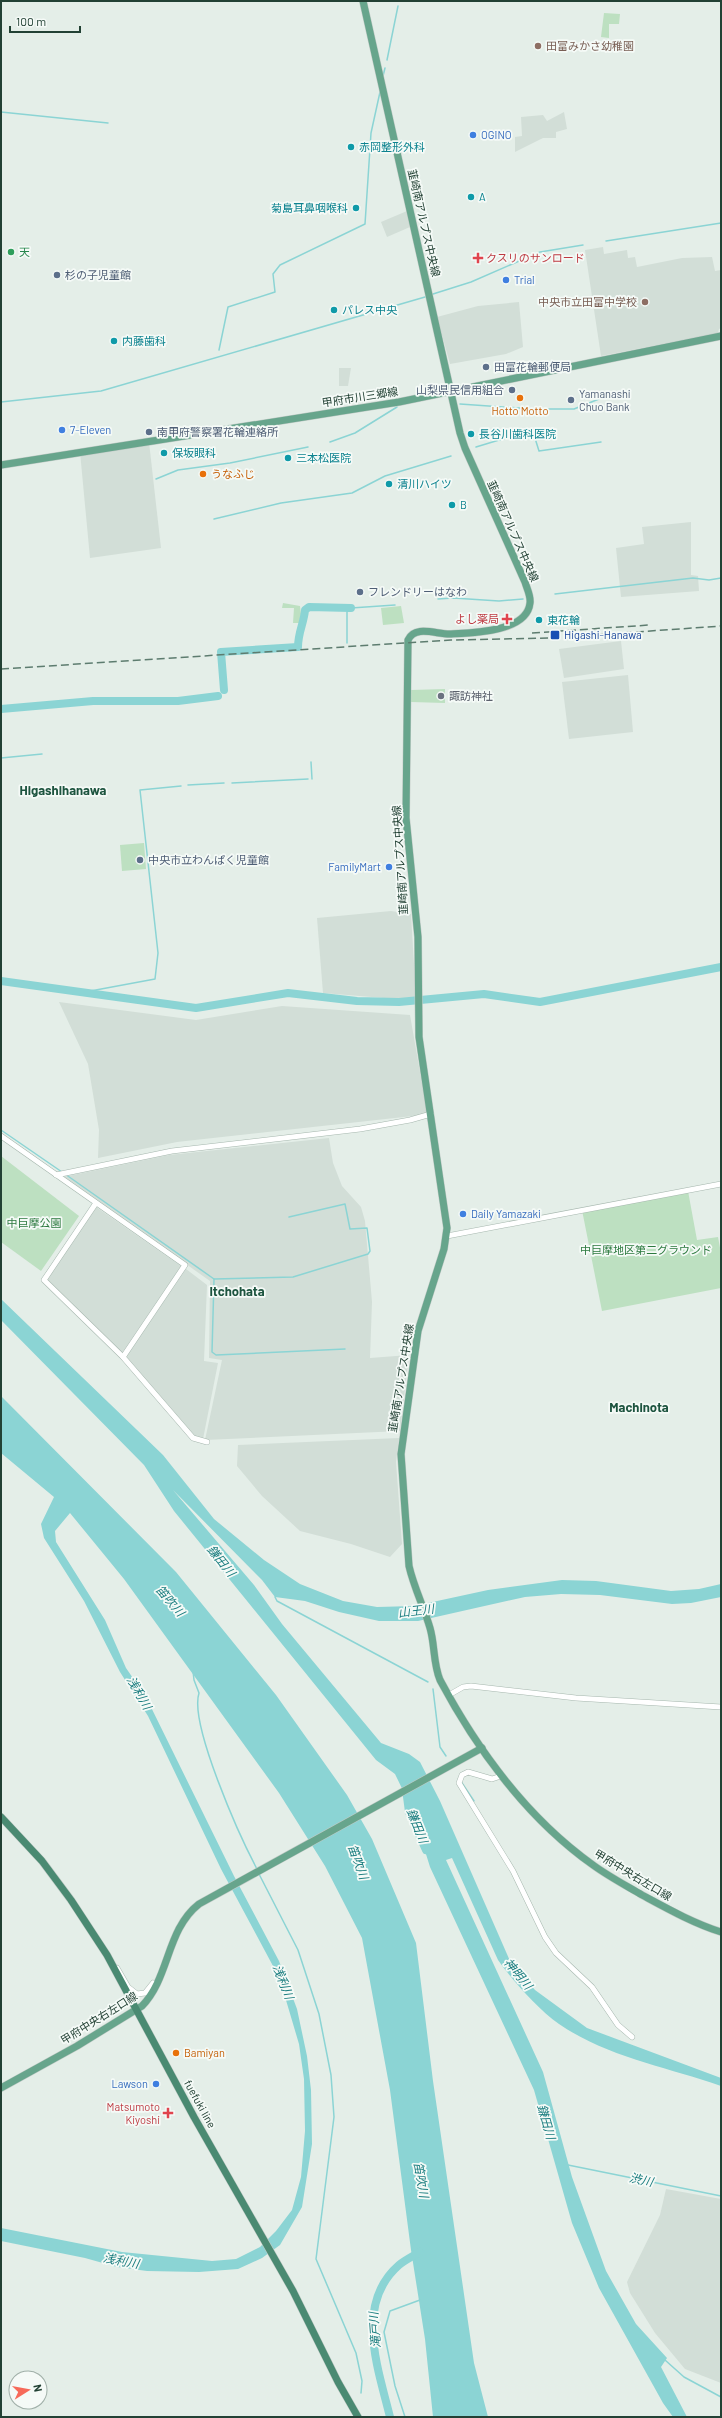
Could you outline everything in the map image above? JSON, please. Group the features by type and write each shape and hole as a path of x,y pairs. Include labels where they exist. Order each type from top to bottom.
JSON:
{"highway":[{"name":"fuefuki line","path":"1,1817 42,1861 71,1900 107,1955 136,2010 273,2255 358,2417"}],"main road":[{"name":"韮崎南アルプス中央線","path":"363,1 465,448 525,582 530,603 528,612 523,619 507,627 450,634 423,631 415,632 408,640 406,818 418,937 420,1052 431,1114 447,1236 418,1331 401,1454 409,1566 430,1629 438,1674 449,1695 482,1748"},
{"name":"甲府市川三郷線","path":"1,465 399,402 721,336"},
{"name":"甲府中央右左口線","path":"1,2088 136,2010 154,1992 184,1918 199,1904 482,1748 501,1776 540,1820 592,1864 677,1915 721,1932"}],"street":[{"path":"56,1176 172,1151 360,1129 410,1120 431,1114"},
{"path":"1,1136 185,1265 123,1357"},
{"path":"447,1236 721,1184"},
{"path":"96,1203 44,1280 123,1357 193,1438 207,1442"},
{"path":"449,1695 463,1687 471,1686 576,1698 721,1707"},
{"path":"501,1776 492,1779 468,1772 462,1775 459,1783 513,1871 545,1937 553,1949 592,1987 618,2025 632,2037"},
{"path":"107,1955 128,1987 137,1994 145,1993 152,1987 166,1960"}],"shaded area":[{"path":"564,112 567,129 556,132 556,138 543,138 515,152 515,137 522,136 521,117 543,115 547,121"},
{"path":"407,211 410,227 387,237 381,222"},
{"name":"中央市立田富中学校","path":"603,247 604,254 627,250 628,258 635,257 637,267 682,258 712,257 715,271 721,270 721,328 719,329 718,333 601,356 585,250"},
{"path":"519,302 523,347 506,354 450,364 437,317 478,306"},
{"path":"339,368 351,368 348,386 339,386"},
{"path":"149,442 161,548 90,558 80,452"},
{"path":"691,522 691,575 698,576 699,591 621,597 616,548 644,544 642,527"},
{"path":"621,641 624,669 564,678 559,649"},
{"path":"628,675 633,732 569,739 562,682"},
{"path":"391,911 411,914 416,998 396,999 323,993 317,918"},
{"path":"59,1002 196,1020 282,1006 410,1015 427,1112 422,1115 177,1142 98,1158 99,1130 88,1064"},
{"path":"329,1138 333,1163 342,1186 361,1207 365,1221 372,1302 370,1358 409,1355 400,1431 205,1440 222,1360 209,1358 210,1281 63,1177 169,1155"},
{"path":"96,1207 181,1266 122,1353 47,1279"},
{"path":"186,1269 207,1285 204,1361 218,1363 203,1439 195,1436 126,1357"},
{"path":"399,1438 396,1462 402,1544 390,1557 351,1544 300,1531 262,1496 237,1466 238,1445"},
{"path":"666,2189 721,2199 721,2383 685,2369 655,2333 630,2293 627,2282 660,2215"}],"green space":[{"path":"604,13 620,14 619,24 609,24 609,38 601,37"},
{"path":"283,603 300,606 301,614 299,623 293,623 294,608 282,608"},
{"path":"401,606 404,623 383,625 381,608"},
{"path":"445,689 445,703 411,702 411,690"},
{"path":"144,843 146,869 122,871 120,845"},
{"name":"中巨摩公園","path":"1,1156 79,1216 41,1271 1,1242"},
{"name":"中巨摩地区第二グラウンド","path":"688,1191 697,1240 718,1237 721,1253 721,1288 602,1311 582,1210"}],"water":[{"path":"1,1299 163,1455 214,1519 264,1560 300,1584 343,1601 377,1607 414,1606 488,1590 562,1580 596,1581 671,1591 699,1589 721,1584 721,1597 691,1603 672,1604 600,1595 561,1594 525,1597 418,1621 379,1621 339,1612 305,1601 275,1597 262,1580 173,1490 254,1585 282,1624 381,1743 409,1754 420,1762 440,1801 510,1961 535,1990 587,2028 721,2078 721,2086 617,2053 578,2035 551,2018 526,1994 498,1960 452,1858 446,1860 543,2072 572,2177 606,2271 636,2324 667,2358 661,2367 687,2417 673,2417 663,2403 599,2288 572,2223 534,2090 430,1867 412,1809 395,1774 376,1760 174,1511 144,1465 1,1320"},
{"path":"1,1396 176,1572 276,1695 347,1795 372,1839 416,1943 433,2081 474,2363 488,2417 433,2417 425,2339 411,2250 390,2090 362,1938 325,1866 279,1793 124,1579 70,1513 55,1531 56,1542 105,1620 126,1668 146,1697 234,1876 279,1961 297,2009 307,2056 311,2090 312,2144 302,2207 280,2245 262,2258 238,2269 199,2272 147,2271 117,2267 85,2258 1,2241 1,2228 122,2252 212,2261 236,2259 260,2247 276,2231 292,2210 301,2177 305,2131 304,2079 299,2044 283,1990 273,1966 221,1869 148,1716 120,1672 84,1601 44,1538 41,1524 54,1497 1,1453"}],"waterway":[{"path":"387,60 398,6"},
{"path":"383,76 385,68"},
{"path":"219,350 228,307 275,292 273,274 280,265 365,224 371,133 380,92"},
{"path":"1,112 108,123"},
{"path":"606,241 721,223"},
{"path":"433,294 471,282 540,252 583,245"},
{"path":"1,402 101,391 425,297"},
{"path":"460,404 534,409 574,409 599,399"},
{"path":"330,442 355,433 397,407"},
{"path":"476,447 509,437 534,435 539,451 601,442"},
{"path":"156,479 178,470 230,463 308,447"},
{"path":"214,519 281,503 352,493 385,476 451,456"},
{"path":"555,594 693,578 709,580 721,578"},
{"path":"438,599 453,598 499,601 523,599"},
{"path":"347,643 347,612 351,608 395,605"},
{"path":"224,690 221,652 298,647 305,610 309,607 351,608"},
{"path":"1,709 93,701 178,701 218,696"},
{"path":"1,758 42,754"},
{"path":"311,762 312,779"},
{"path":"232,783 308,779"},
{"path":"188,785 224,783"},
{"path":"85,992 155,979 158,953 140,790 181,786"},
{"path":"1,981 196,1008 288,993 357,1001 399,1002 484,994 540,1002 721,967"},
{"path":"1,1130 62,1172"},
{"path":"65,1174 214,1279 293,1277 368,1254 370,1251 367,1228 350,1229 345,1204 289,1217"},
{"path":"214,1279 212,1352 216,1355 345,1349"},
{"path":"275,1597 277,1601 428,1682"},
{"path":"193,1671 194,1680 199,1693 198,1708 201,1729 208,1754 239,1832 257,1869"},
{"path":"433,1689 440,1747 446,1756"},
{"path":"462,1783 474,1801"},
{"name":"鎌田川","path":"406,1789 409,1812 426,1850"},
{"path":"259,1874 298,1950 319,2014 331,2075 334,2117 316,2259 356,2353 362,2381 361,2393"},
{"name":"渋川","path":"568,2165 721,2196"},
{"name":"滝戸川","path":"390,2417 376,2358 373,2337 373,2317 377,2298 385,2281 399,2265 420,2252"},
{"path":"405,2417 395,2386 384,2332 390,2311 420,2300"},
{"path":"665,2360 684,2377 721,2397"}],"railway":[{"path":"532,633 649,625"},
{"path":"1,669 451,640 551,638 721,626"}],"place":[{"name":"田富みかさ幼稚園","path":"538,46"},
{"name":"OGINO","path":"473,135"},
{"name":"赤岡整形外科","path":"351,147"},
{"name":"A","path":"471,197"},
{"name":"菊島耳鼻咽喉科","path":"356,208"},
{"name":"天","path":"11,252"},
{"name":"クスリのサンロード","path":"478,258"},
{"name":"杉の子児童館","path":"57,275"},
{"name":"Trial","path":"506,280"},
{"name":"中央市立田富中学校","path":"645,302"},
{"name":"パレス中央","path":"334,310"},
{"name":"内藤歯科","path":"114,341"},
{"name":"田富花輪郵便局","path":"486,367"},
{"name":"山梨県民信用組合","path":"512,390"},
{"name":"Hotto Motto","path":"520,398"},
{"name":"Yamanashi Chuo Bank","path":"571,400"},
{"name":"7-Eleven","path":"62,430"},
{"name":"南甲府警察署花輪連絡所","path":"149,432"},
{"name":"長谷川歯科医院","path":"471,434"},
{"name":"保坂眼科","path":"164,453"},
{"name":"三本松医院","path":"288,458"},
{"name":"うなふじ","path":"203,474"},
{"name":"清川ハイツ","path":"389,484"},
{"name":"B","path":"452,505"},
{"name":"フレンドリーはなわ","path":"360,592"},
{"name":"よし薬局","path":"507,619"},
{"name":"東花輪","path":"539,620"},
{"name":"Higashi-Hanawa","path":"555,635"},
{"name":"諏訪神社","path":"441,696"},
{"name":"中央市立わんぱく児童館","path":"140,860"},
{"name":"FamilyMart","path":"389,867"},
{"name":"Daily Yamazaki","path":"463,1214"},
{"name":"Bamiyan","path":"176,2053"},
{"name":"Lawson","path":"156,2084"},
{"name":"Matsumoto Kiyoshi","path":"168,2113"}],"district":[{"name":"Higashihanawa","path":"63,790"},
{"name":"Itchohata","path":"237,1291"},
{"name":"Machinota","path":"639,1407"}],"water label":[{"name":"笛吹川","path":"170,1601"},
{"name":"山王川","path":"416,1611"},
{"name":"浅利川","path":"139,1693"},
{"name":"笛吹川","path":"358,1862"},
{"name":"神明川","path":"518,1974"},
{"name":"浅利川","path":"283,1982"},
{"name":"笛吹川","path":"421,2180"},
{"name":"浅利川","path":"121,2261"}]}
